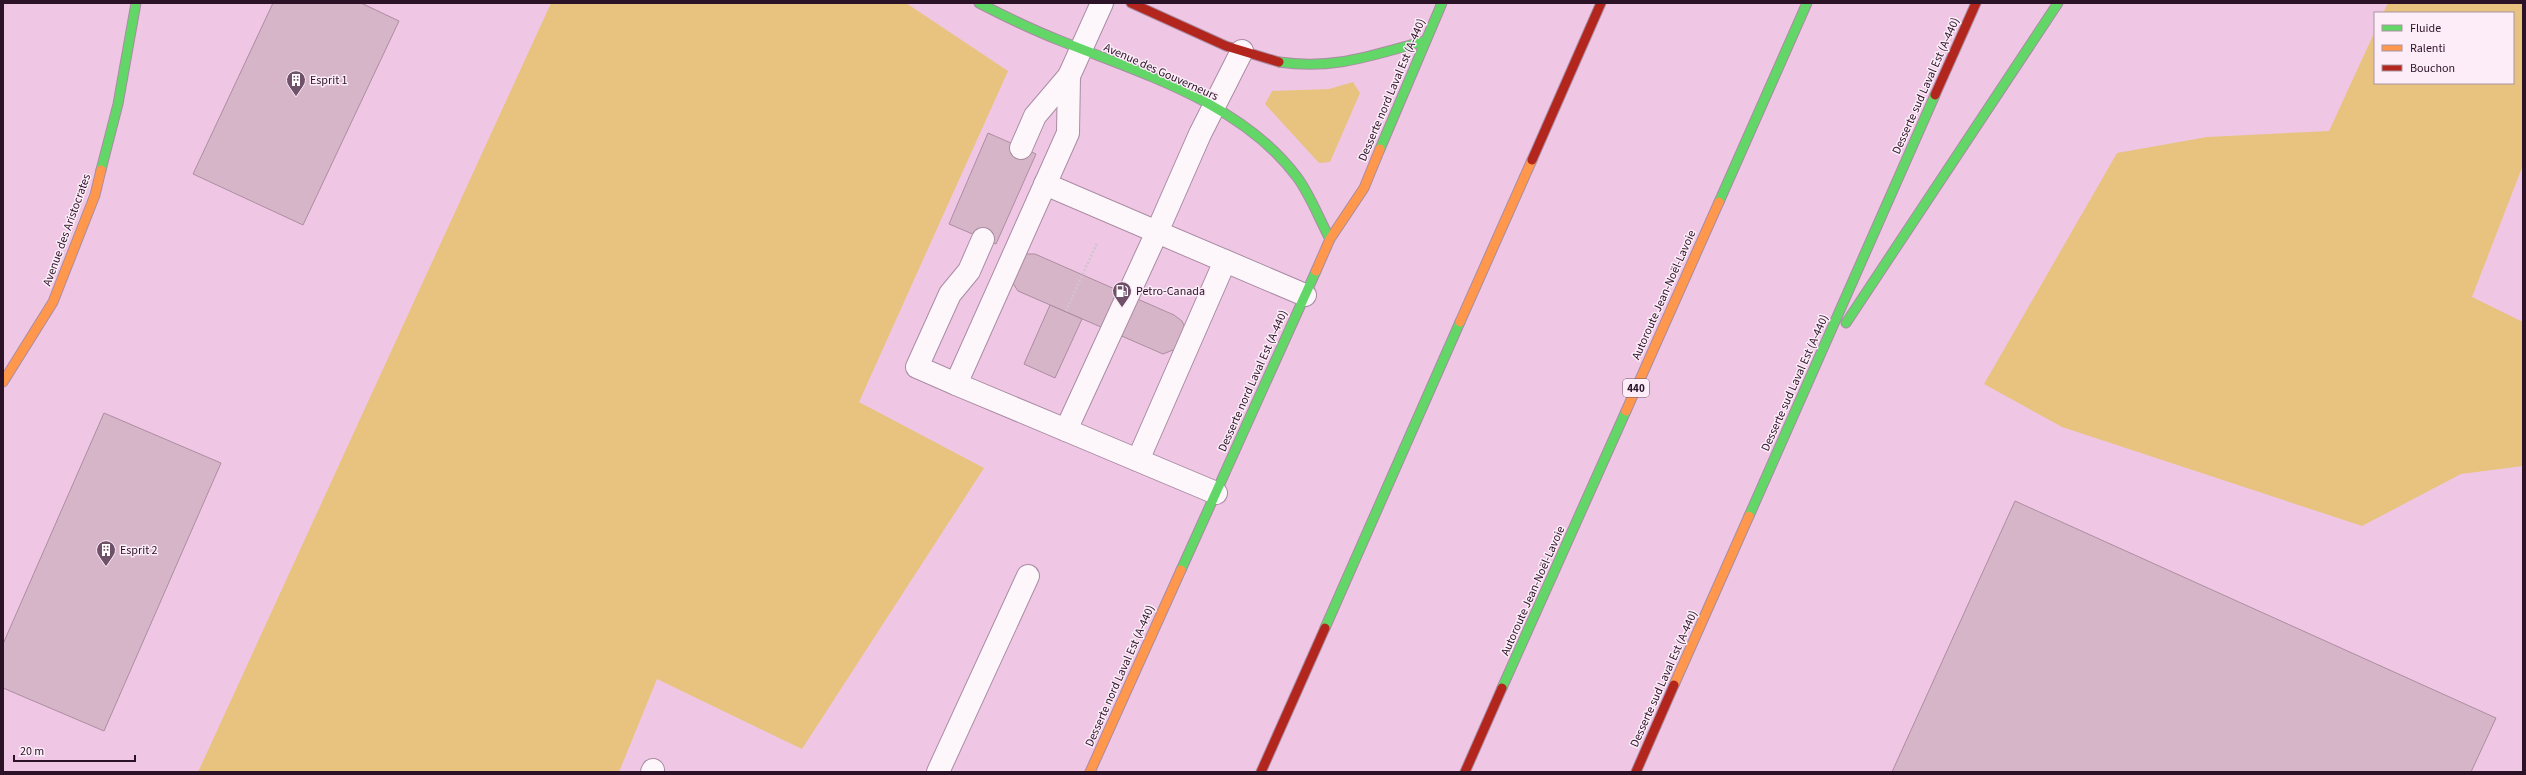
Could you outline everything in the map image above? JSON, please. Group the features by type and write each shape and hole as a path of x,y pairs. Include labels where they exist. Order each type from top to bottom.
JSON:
{"main road":[{"name":"Avenue des Aristocrates","path":"3,382 53,302 95,194 118,104 136,3"},
{"name":"Avenue des Gouverneurs","path":"979,3 1036,32 1161,83 1214,108 1244,127 1282,160 1298,178 1330,239"},
{"path":"1131,3 1223,45 1267,59 1301,65 1328,65 1425,41"},
{"name":"Desserte nord Laval Est (A-440)","path":"1090,772 1330,239 1364,188 1442,3"},
{"path":"1261,772 1601,3"},
{"name":"Autoroute Jean-Noël-Lavoie","path":"1465,772 1807,3"},
{"name":"Desserte sud Laval Est (A-440)","path":"1636,772 1976,3"},
{"path":"1812,376 2058,3"}],"lane":[{"path":"1021,148 1035,116 1069,76 1102,3"},
{"path":"1066,430 1214,108 1242,51"},
{"path":"956,384 1068,133 1069,76"},
{"path":"1045,184 1305,295"},
{"path":"983,239 969,271 950,294 917,367 1216,493"},
{"path":"1138,460 1225,261"},
{"path":"938,772 1028,576"}],"path":[{"path":"1066,312 1111,212"}],"shaded area":[{"path":"551,3 906,3 1008,71 859,402 984,468 802,749 657,679 619,772 198,772"},
{"path":"2388,3 2523,3 2523,165 2472,297 2523,322 2523,466 2461,474 2362,526 2062,427 1984,384 2117,153 2207,137 2329,131 2374,33 2374,84 2514,84 2514,12 2384,12"},
{"path":"1353,82 1360,93 1330,162 1319,163 1265,104 1272,91 1329,89"}],"building":[{"name":"Esprit 1","path":"273,3 361,3 399,21 303,225 193,174"},
{"path":"988,133 1036,154 996,244 949,224"},
{"path":"1026,254 1035,254 1174,315 1182,321 1186,330 1178,348 1163,354 1018,291 1010,279"},
{"path":"1050,305 1082,319 1055,378 1024,364"},
{"name":"Esprit 2","path":"104,413 221,463 104,731 3,688 3,644"},
{"path":"2015,501 2496,718 2471,772 1892,772"}],"traffic: fast":[{"path":"101,170 118,104 136,3"},
{"path":"979,3 1040,32 1157,79 1220,110 1248,129 1274,151 1297,177 1311,200 1330,239"},
{"path":"1380,149 1442,3"},
{"path":"1719,202 1807,3"},
{"path":"1846,323 2058,3"},
{"path":"1279,62 1299,64 1336,63 1370,56 1425,41"},
{"path":"1749,516 1935,95"},
{"path":"1181,570 1316,271"},
{"path":"1325,628 1460,322"},
{"path":"1502,688 1626,411"}],"traffic: slow":[{"path":"1316,271 1330,239 1364,188 1380,149"},
{"path":"1460,322 1532,160"},
{"path":"3,382 53,302 95,195 101,170"},
{"path":"1626,411 1719,202"},
{"path":"1674,685 1749,516"},
{"path":"1090,772 1181,570"}],"traffic: jam":[{"path":"1131,3 1226,46 1279,62"},
{"path":"1532,160 1601,3"},
{"path":"1935,95 1976,3"},
{"path":"1261,772 1325,628"},
{"path":"1636,772 1674,685"},
{"path":"1465,772 1502,688"}],"place":[{"name":"Esprit 1","path":"296,97"},
{"name":"Petro-Canada","path":"1122,308"},
{"name":"Esprit 2","path":"106,567"}]}
